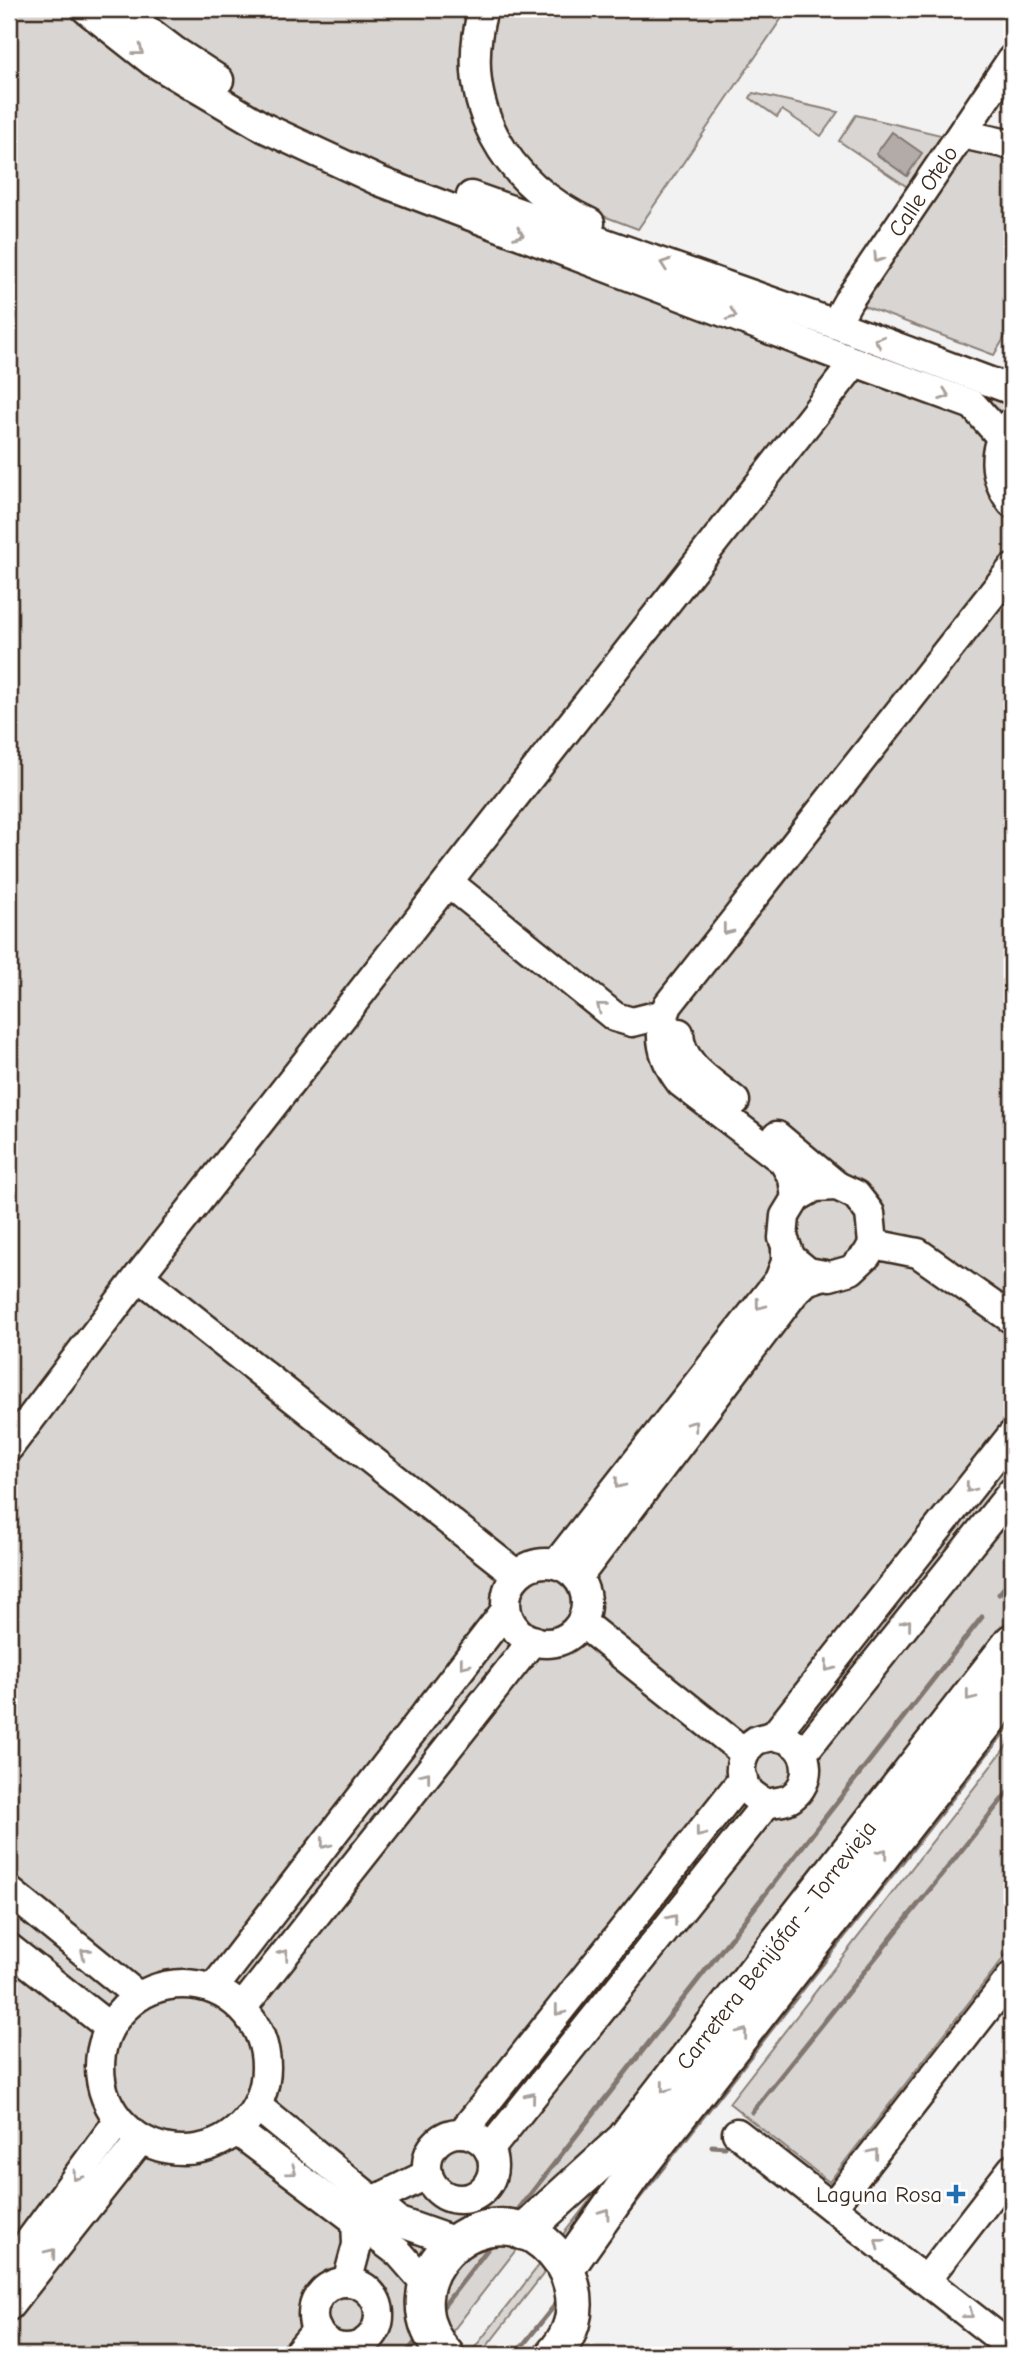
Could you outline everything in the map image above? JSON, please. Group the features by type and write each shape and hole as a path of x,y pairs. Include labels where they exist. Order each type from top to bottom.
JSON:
{"main road":[{"name":"Carretera Benijófar - Torrevieja","path":"523,2232 624,2140 1012,1642"},
{"name":"Carretera Benijófar - Torrevieja","path":"566,2269 633,2174 1012,1689"},
{"path":"438,2352 426,2321 424,2296 430,2272 444,2251 465,2236 488,2228 513,2229 537,2237 556,2253 566,2269 575,2298 573,2323 565,2349"}],"street":[{"path":"86,9 153,61 209,95 265,128 366,175 973,405 1007,430 998,445 996,467 1002,489 1012,503"},
{"path":"119,9 173,50 226,85 297,126 349,150 402,172 835,324 1012,390"},
{"path":"483,9 477,39 478,82 483,108 504,154 532,187 569,213 639,241"},
{"name":"Calle Otelo","path":"835,324 1012,59"},
{"path":"962,134 1012,145"},
{"path":"9,1447 139,1276 855,362"},
{"path":"796,1198 793,1178 783,1161 681,1083 673,1073 662,1048 664,1014 668,1005 1012,569"},
{"path":"837,1186 815,1187 796,1198 785,1216 783,1238 792,1258 808,1272 830,1276 851,1270 867,1255 873,1244 870,1213 856,1195 837,1186 689,1063 680,1044 681,1023 685,1014 1012,599"},
{"path":"448,882 615,1017 632,1022 664,1014"},
{"path":"873,1244 918,1253 1012,1319"},
{"path":"567,1570 779,1280 786,1262 786,1245"},
{"path":"567,1570 794,1293 806,1281 824,1275"},
{"path":"139,1276 517,1575"},
{"path":"774,1736 1012,1435"},
{"path":"803,1753 1012,1492"},
{"path":"541,1562 567,1570 586,1591 587,1608 582,1623 571,1636 556,1643 540,1643 524,1637 513,1626 506,1610 506,1594 517,1575 525,1568 541,1562"},
{"path":"213,1989 506,1610"},
{"path":"582,1623 744,1766 745,1786 766,1804"},
{"path":"242,2008 533,1640"},
{"path":"462,2133 744,1766 757,1740 774,1736 791,1741 803,1753 807,1770 803,1787 790,1799 766,1804 489,2150"},
{"path":"9,1891 138,1996"},
{"path":"9,1948 109,2027"},
{"path":"832,2207 1012,1976"},
{"path":"174,1983 213,1989 242,2008 261,2037 267,2072 257,2106 237,2131 203,2149 168,2150 141,2139 118,2121 111,2111 99,2069 109,2027 138,1996 174,1983"},
{"path":"257,2106 365,2210 427,2285"},
{"path":"9,2269 118,2121"},
{"path":"237,2131 365,2210 456,2242"},
{"path":"462,2133 481,2141 489,2150 492,2172 488,2183 471,2197 460,2199 439,2192 428,2174 426,2164 434,2145 442,2138 462,2133"},
{"path":"737,2133 1011,2345"},
{"path":"9,2306 141,2139"},
{"path":"926,2280 1012,2169"},
{"path":"347,2282 365,2210 428,2174"},
{"path":"296,2355 328,2344 347,2348 367,2341 378,2324 379,2313 372,2294 364,2287 347,2282 331,2285 316,2301 313,2312 328,2344"}],"shaded area":[{"path":"9,9 471,9 485,148 523,197 542,211 1012,391 1012,1614 434,2355 9,2355"},
{"path":"496,9 788,9 638,229 593,212 557,191 512,144 495,104 491,83 490,39"},
{"path":"753,93 838,112 821,136 782,110 777,117 750,98"},
{"path":"856,115 941,135 909,188 839,141"},
{"path":"892,132 922,153 907,176 876,154"},
{"path":"967,149 1012,160 1012,325 994,355 861,305"},
{"path":"1012,1659 1012,1674 480,2355 469,2355"},
{"path":"1012,1739 1012,1947 829,2182 729,2103"}],"waterway":[{"path":"999,1594 1012,1578"},
{"path":"514,2215 982,1617"},
{"path":"623,2218 1012,1721"},
{"path":"752,2112 1012,1787"},
{"path":"712,2146 725,2147"},
{"path":"439,2312 493,2242"},
{"path":"515,2355 559,2300"},
{"path":"405,2355 420,2336"}],"place":[{"name":"Laguna Rosa","path":"956,2194"}]}
